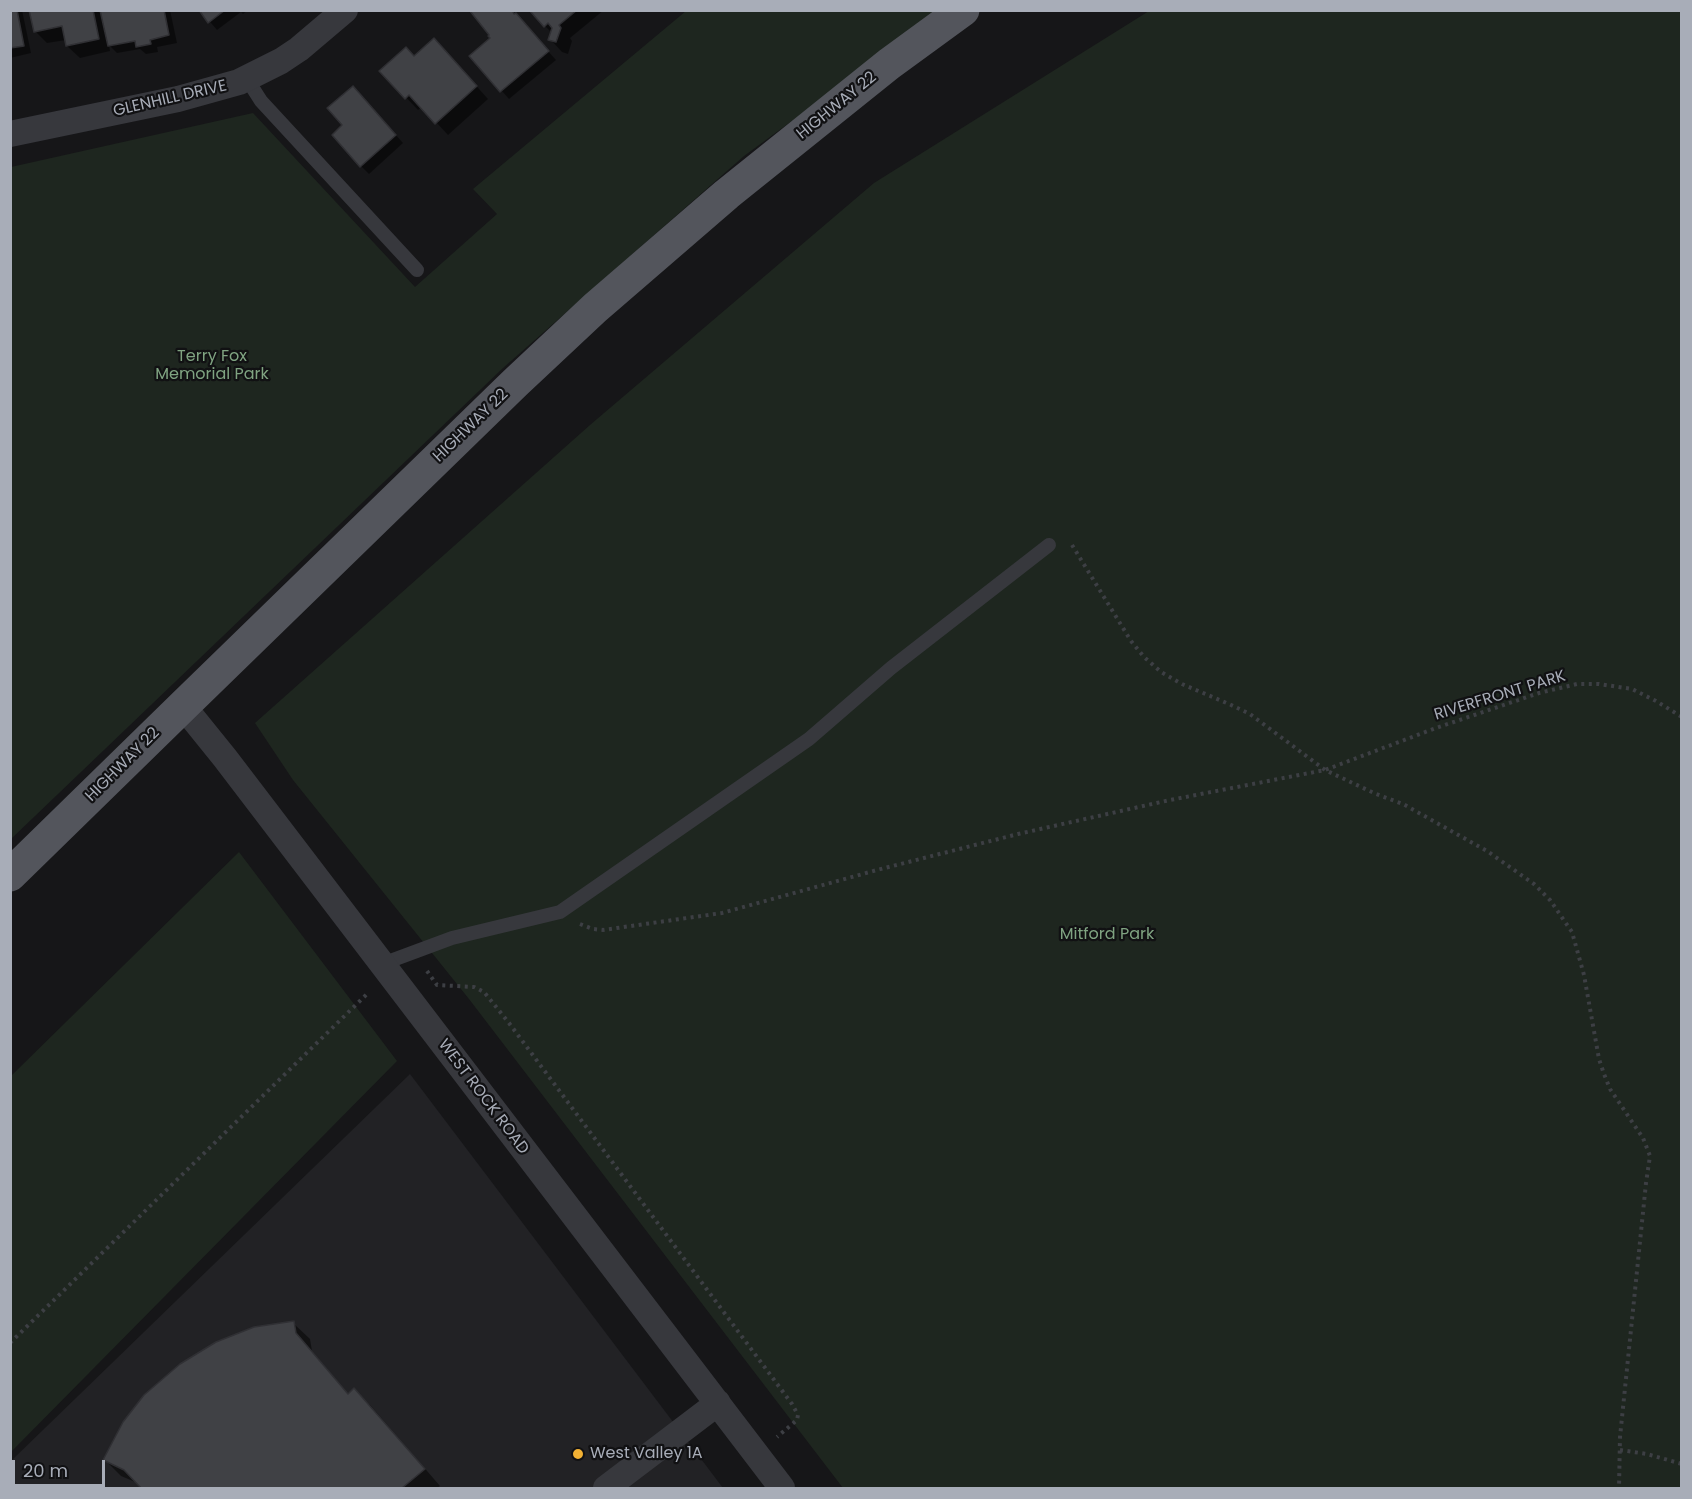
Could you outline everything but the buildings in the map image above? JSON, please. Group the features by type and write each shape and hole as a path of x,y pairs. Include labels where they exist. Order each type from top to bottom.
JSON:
{"main road":[{"name":"HIGHWAY 22","path":"10,875 515,383 595,308 727,194 889,64 963,10"}],"street":[{"name":"GLENHILL DRIVE","path":"10,134 178,99 247,79 300,48 345,10"},
{"name":"WEST ROCK ROAD","path":"183,705 782,1488"},
{"path":"606,1488 718,1402"}],"lane":[{"path":"247,79 261,101 417,270"},
{"path":"382,964 452,938 560,912 809,739 891,668 1049,545"}],"path":[{"path":"1049,545 1066,538 1072,544 1131,641 1161,672 1182,684 1250,714 1325,770 1403,804 1487,851 1534,884 1550,900 1572,932 1584,975 1599,1059 1604,1074 1610,1089 1643,1138 1650,1156 1644,1194 1620,1449 1619,1488"},
{"name":"RIVERFRONT PARK","path":"560,912 581,924 603,930 722,913 1018,834 1170,800 1325,770 1529,696 1577,684 1599,684 1632,689 1682,717"},
{"path":"437,985 474,987 484,992 509,1023 792,1404 798,1415 797,1420 777,1437"},
{"path":"10,1343 368,993"},
{"path":"1620,1449 1682,1464"}],"shaded area":[{"path":"410,1074 723,1488 11,1488 11,1461"}],"green space":[{"name":"Terry Fox Memorial Park","path":"686,11 942,11 744,156 503,368 11,839 11,167 253,113 415,287 497,214 473,189"},
{"name":"Mitford Park","path":"1149,11 1681,11 1681,1488 843,1488 469,999 293,780 255,723 590,425 874,183"},
{"path":"239,852 397,1061 11,1452 11,1076"}],"place":[{"name":"West Valley 1A","path":"578,1454"}]}
